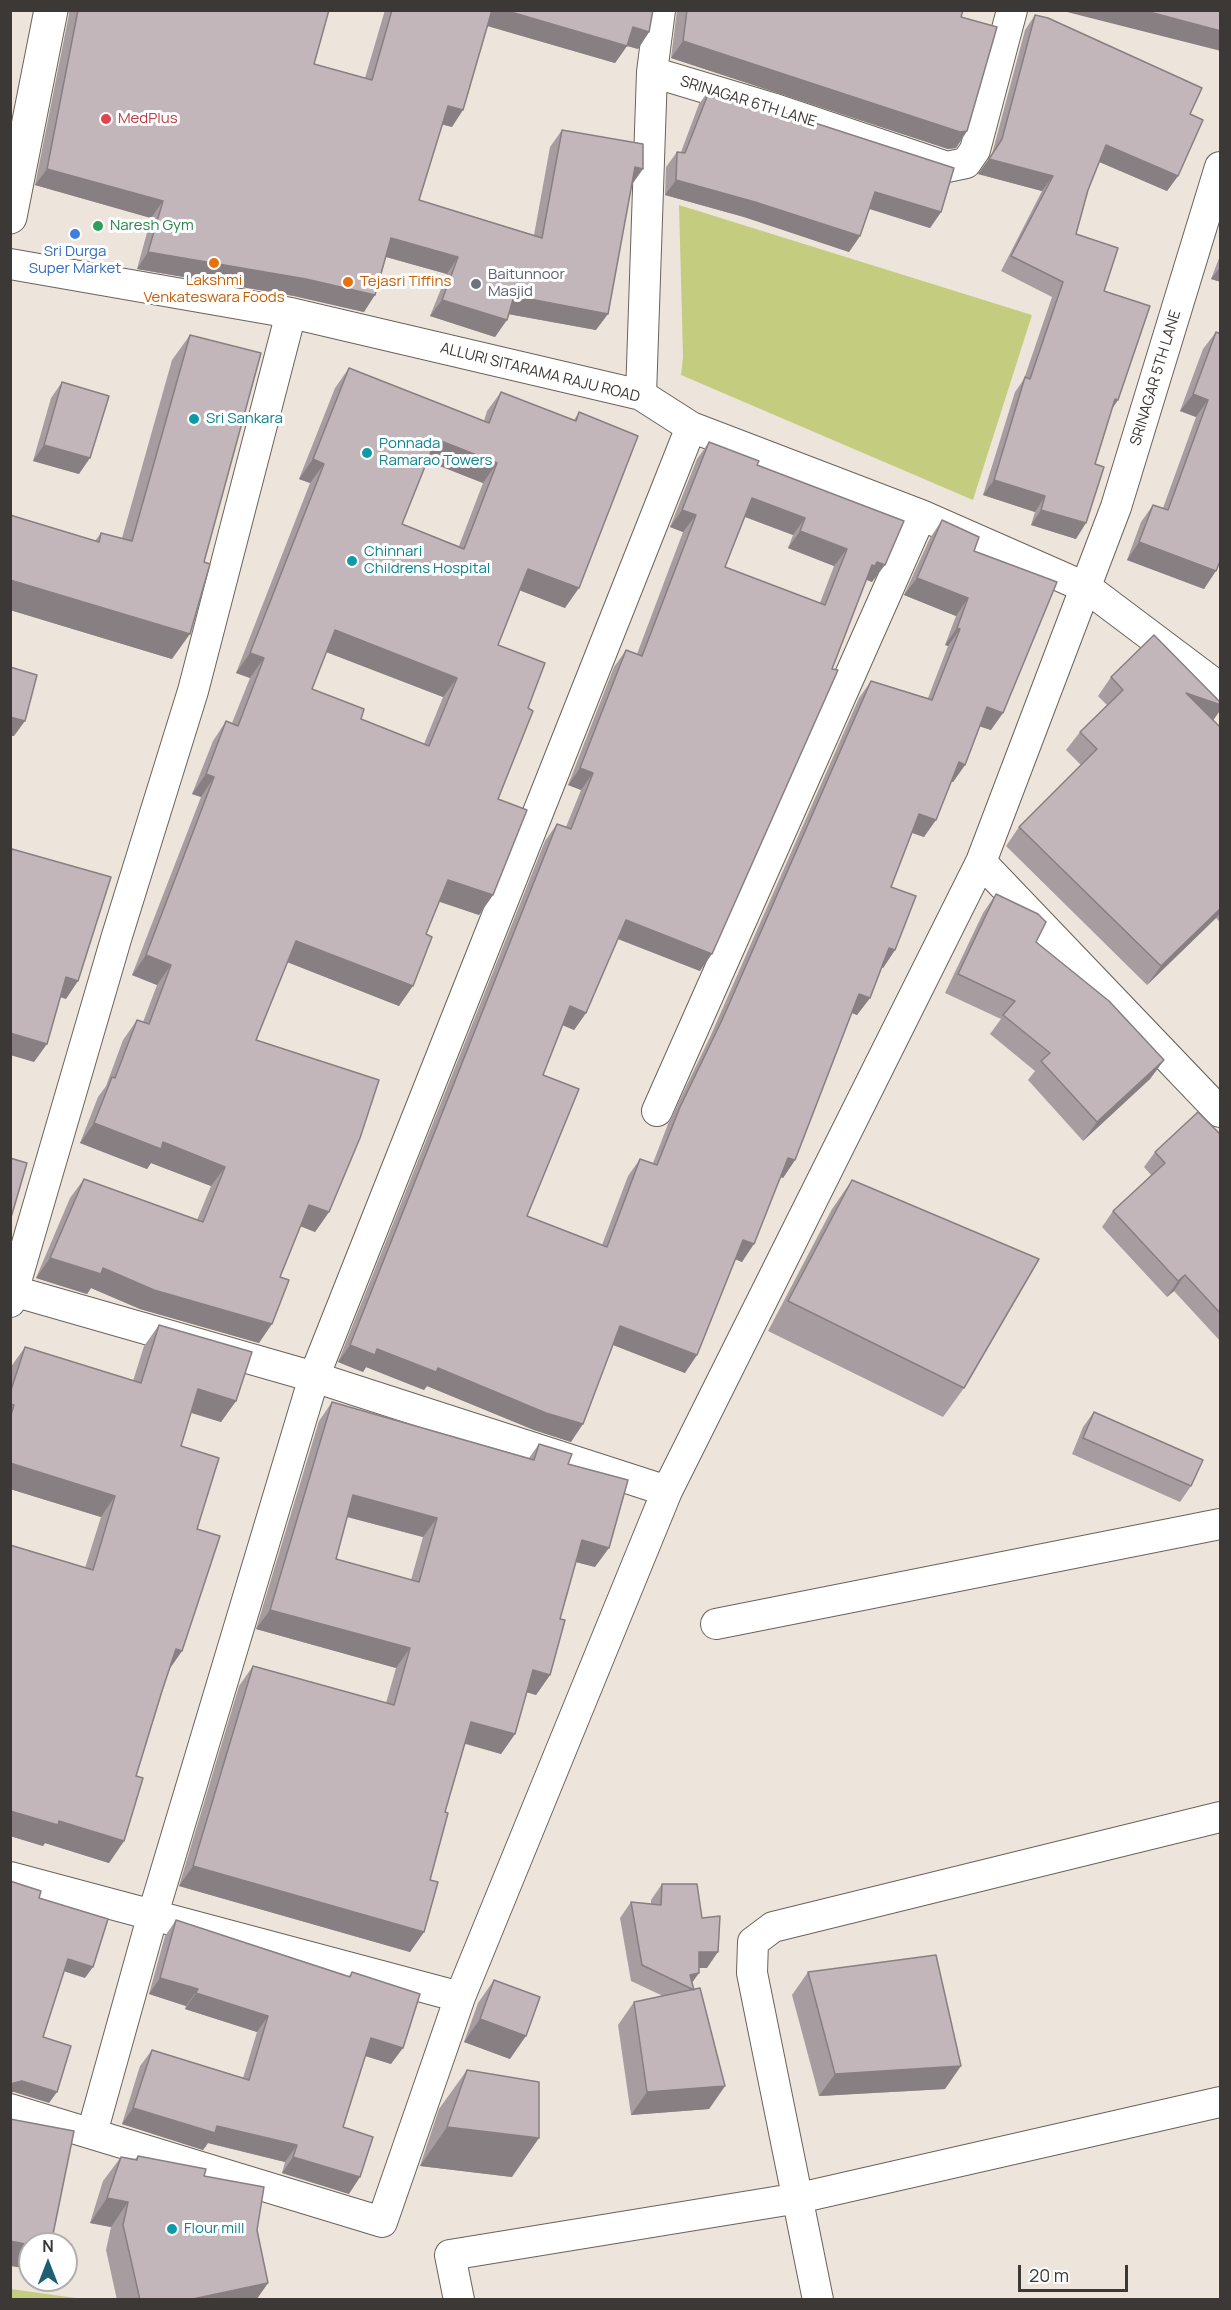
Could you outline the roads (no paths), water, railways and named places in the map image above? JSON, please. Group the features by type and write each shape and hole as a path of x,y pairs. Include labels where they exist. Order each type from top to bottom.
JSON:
{"street":[{"path":"10,217 51,10"},
{"path":"641,395 652,72 660,10"},
{"name":"SRINAGAR 6TH LANE","path":"652,72 772,108 947,167 966,163 975,150 1012,10"},
{"name":"SRINAGAR 5TH LANE","path":"92,2133 382,2222 460,1996 667,1491 981,862 1116,507 1221,167"},
{"name":"ALLURI SITARAMA RAJU ROAD","path":"10,264 291,313 641,395 691,427 921,515 1087,588 1221,688"},
{"path":"291,313 193,691 116,939 12,1294 314,1377 667,1491"},
{"path":"10,2109 92,2133 153,1914 314,1377 691,427"},
{"path":"657,1111 921,515"},
{"path":"981,862 1221,1112"},
{"path":"716,1624 1221,1524"},
{"path":"818,2300 752,1973 753,1942 773,1927 1221,1817"},
{"path":"10,1877 460,1996"},
{"path":"459,2300 450,2255 799,2198 1221,2102"}],"place":[{"name":"MedPlus","path":"106,119"},
{"name":"Naresh Gym","path":"98,226"},
{"name":"Sri Durga Super Market","path":"75,234"},
{"name":"Lakshmi Venkateswara Foods","path":"214,263"},
{"name":"Tejasri Tiffins","path":"348,282"},
{"name":"Baitunnoor Masjid","path":"476,284"},
{"name":"Sri Sankara","path":"194,419"},
{"name":"Ponnada Ramarao Towers","path":"367,453"},
{"name":"Chinnari Childrens Hospital","path":"352,561"},
{"name":"Flour mill","path":"172,2229"}]}
